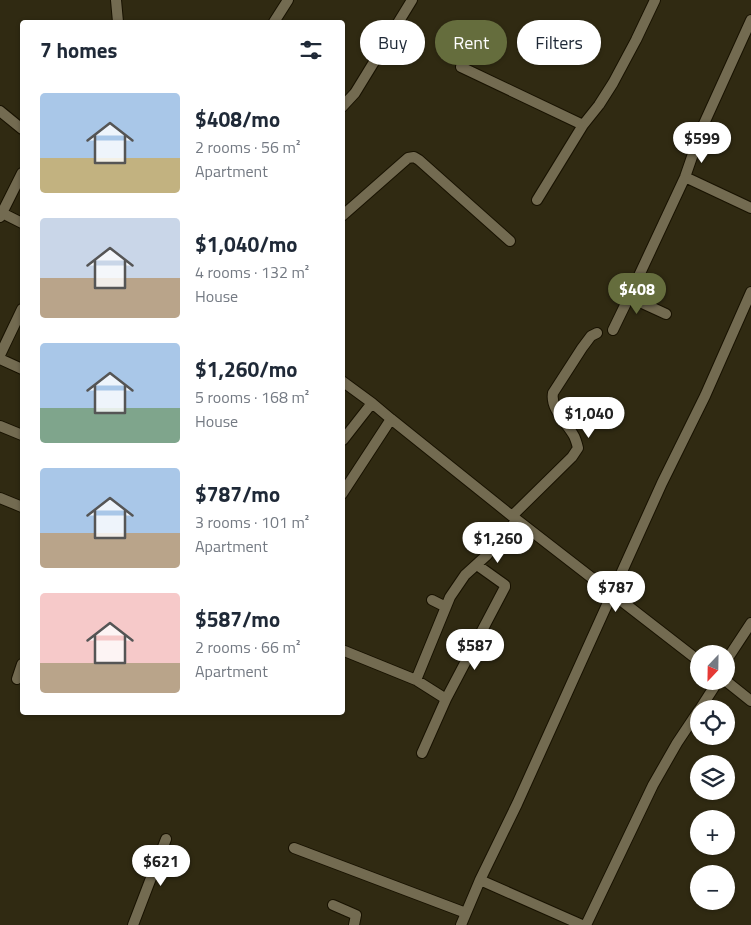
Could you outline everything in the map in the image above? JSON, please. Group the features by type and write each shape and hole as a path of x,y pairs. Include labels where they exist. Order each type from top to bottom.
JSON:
{"street":[{"path":"116,0 118,20"},
{"path":"275,20 288,0"},
{"path":"345,104 355,93 412,0"},
{"path":"538,200 583,125 613,83 655,0"},
{"path":"613,330 684,178 702,128 751,20"},
{"path":"461,67 583,125"},
{"path":"0,111 20,127"},
{"path":"345,213 408,158 414,157 510,240"},
{"path":"20,177 1,215 20,222"},
{"path":"684,178 751,208"},
{"path":"461,925 751,292"},
{"path":"629,297 666,314"},
{"path":"0,354 20,313"},
{"path":"416,680 450,598 465,574 487,555 515,518 572,457 578,448 575,437 552,399 553,393 577,354 591,336 597,333"},
{"path":"0,359 20,368"},
{"path":"345,383 690,654"},
{"path":"345,437 372,403"},
{"path":"345,489 391,419"},
{"path":"0,426 20,435"},
{"path":"0,498 20,506"},
{"path":"422,752 446,699 506,587 505,584 477,565"},
{"path":"432,600 446,607"},
{"path":"735,647 751,623"},
{"path":"345,651 416,680 446,699"},
{"path":"17,679 20,670"},
{"path":"735,688 751,701"},
{"path":"586,925 653,785 690,724"},
{"path":"133,925 166,839"},
{"path":"294,848 466,913"},
{"path":"480,880 582,925"},
{"path":"333,905 356,915 354,925"}]}
